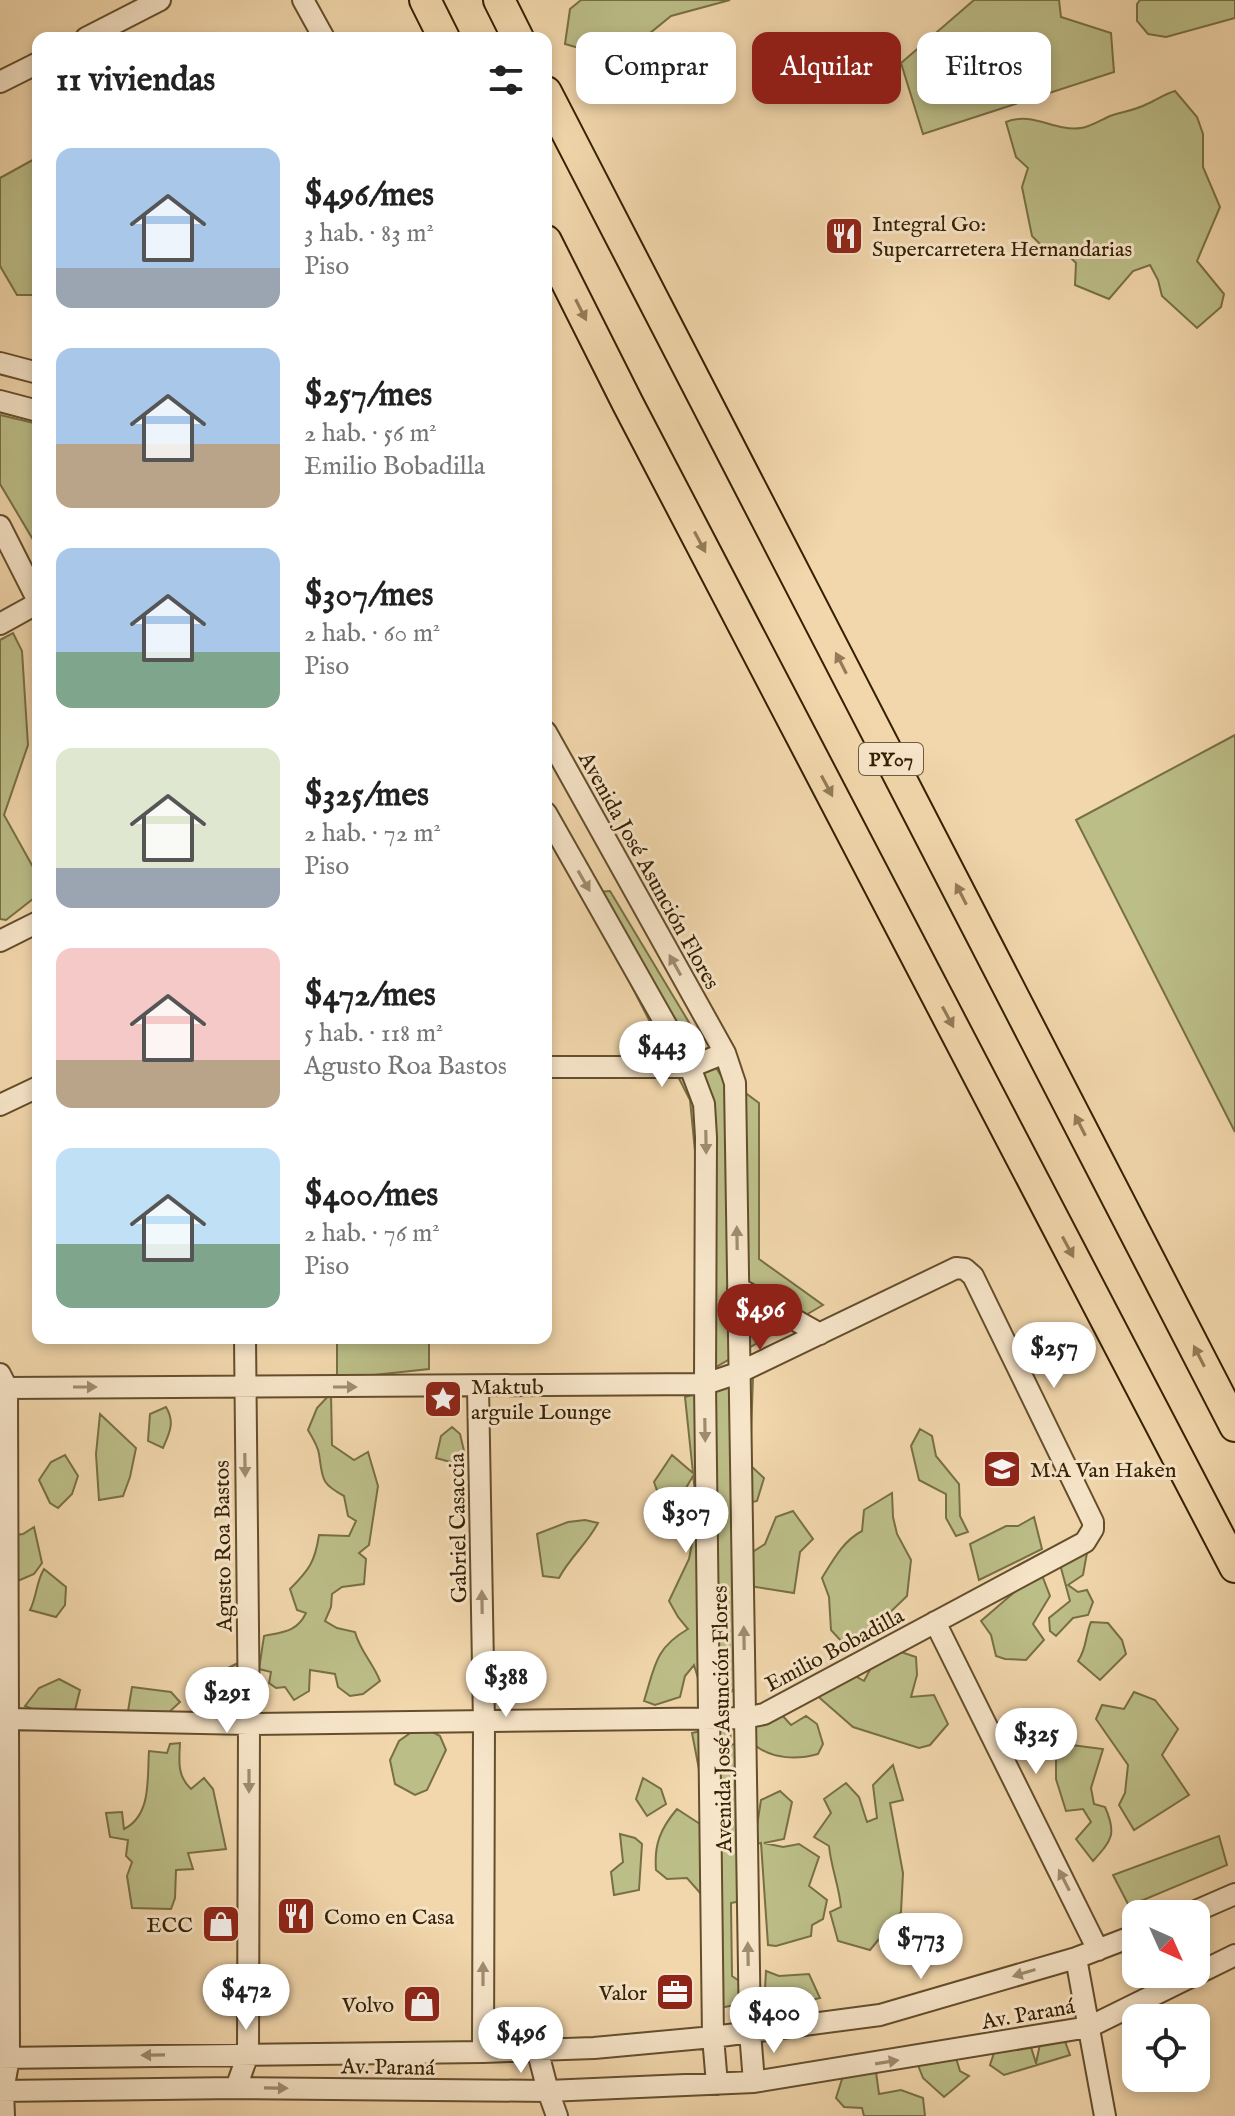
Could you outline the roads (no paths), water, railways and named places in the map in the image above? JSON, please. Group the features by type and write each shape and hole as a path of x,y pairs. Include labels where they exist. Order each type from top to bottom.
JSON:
{"highway":[{"path":"425,0 441,32"},
{"path":"499,0 515,32"},
{"name":"PY07","path":"552,104 1235,1426"},
{"path":"552,253 1235,1567"}],"street":[{"path":"98,32 160,0"},
{"path":"303,0 321,32"},
{"path":"0,82 32,66"},
{"path":"0,363 32,371"},
{"path":"0,401 32,409"},
{"path":"0,526 32,590"},
{"path":"0,624 32,605"},
{"name":"Avenida José Asunción Flores","path":"552,743 725,1053 735,1083 744,1718 750,2032 754,2082"},
{"name":"Avenida José Asunción Flores","path":"552,824 690,1067 704,1104 713,2037 717,2084"},
{"path":"0,941 32,925"},
{"path":"552,1067 690,1067 725,1053"},
{"path":"0,1105 32,1090"},
{"name":"Emilio Bobadilla","path":"8,1719 249,1724 744,1718 764,1714 1085,1542 1093,1529 1092,1516 973,1276 965,1269 956,1268 820,1334"},
{"path":"738,1288 820,1334"},
{"path":"4,2116 1,2091 5,2058 8,1719 3,1381 244,1387 705,1384 738,1373 820,1334"},
{"name":"Agusto Roa Bastos","path":"236,2088 248,2054 249,1724 245,1344"},
{"name":"Gabriel Casaccia","path":"478,1387 484,1722 483,2052"},
{"path":"935,1622 1098,1950"},
{"path":"1210,1905 1235,1894"},
{"name":"Av. Paraná","path":"5,2058 483,2052 594,2048 713,2037 880,2015 1076,1958 1122,1941"},
{"name":"Av. Paraná","path":"1,2091 236,2088 548,2091 754,2082 1037,2038 1089,2027 1235,1955"},
{"path":"1076,1958 1105,2116"},
{"path":"537,2049 557,2116"}],"place":[{"name":"Integral Go: Supercarretera Hernandarias","path":"844,236"},
{"name":"Maktub arguile Lounge","path":"443,1399"},
{"name":"M.A Van Haken","path":"1002,1469"},
{"name":"Como en Casa","path":"296,1916"},
{"name":"ECC","path":"221,1924"},
{"name":"Valor","path":"675,1992"},
{"name":"Volvo","path":"422,2004"}]}
